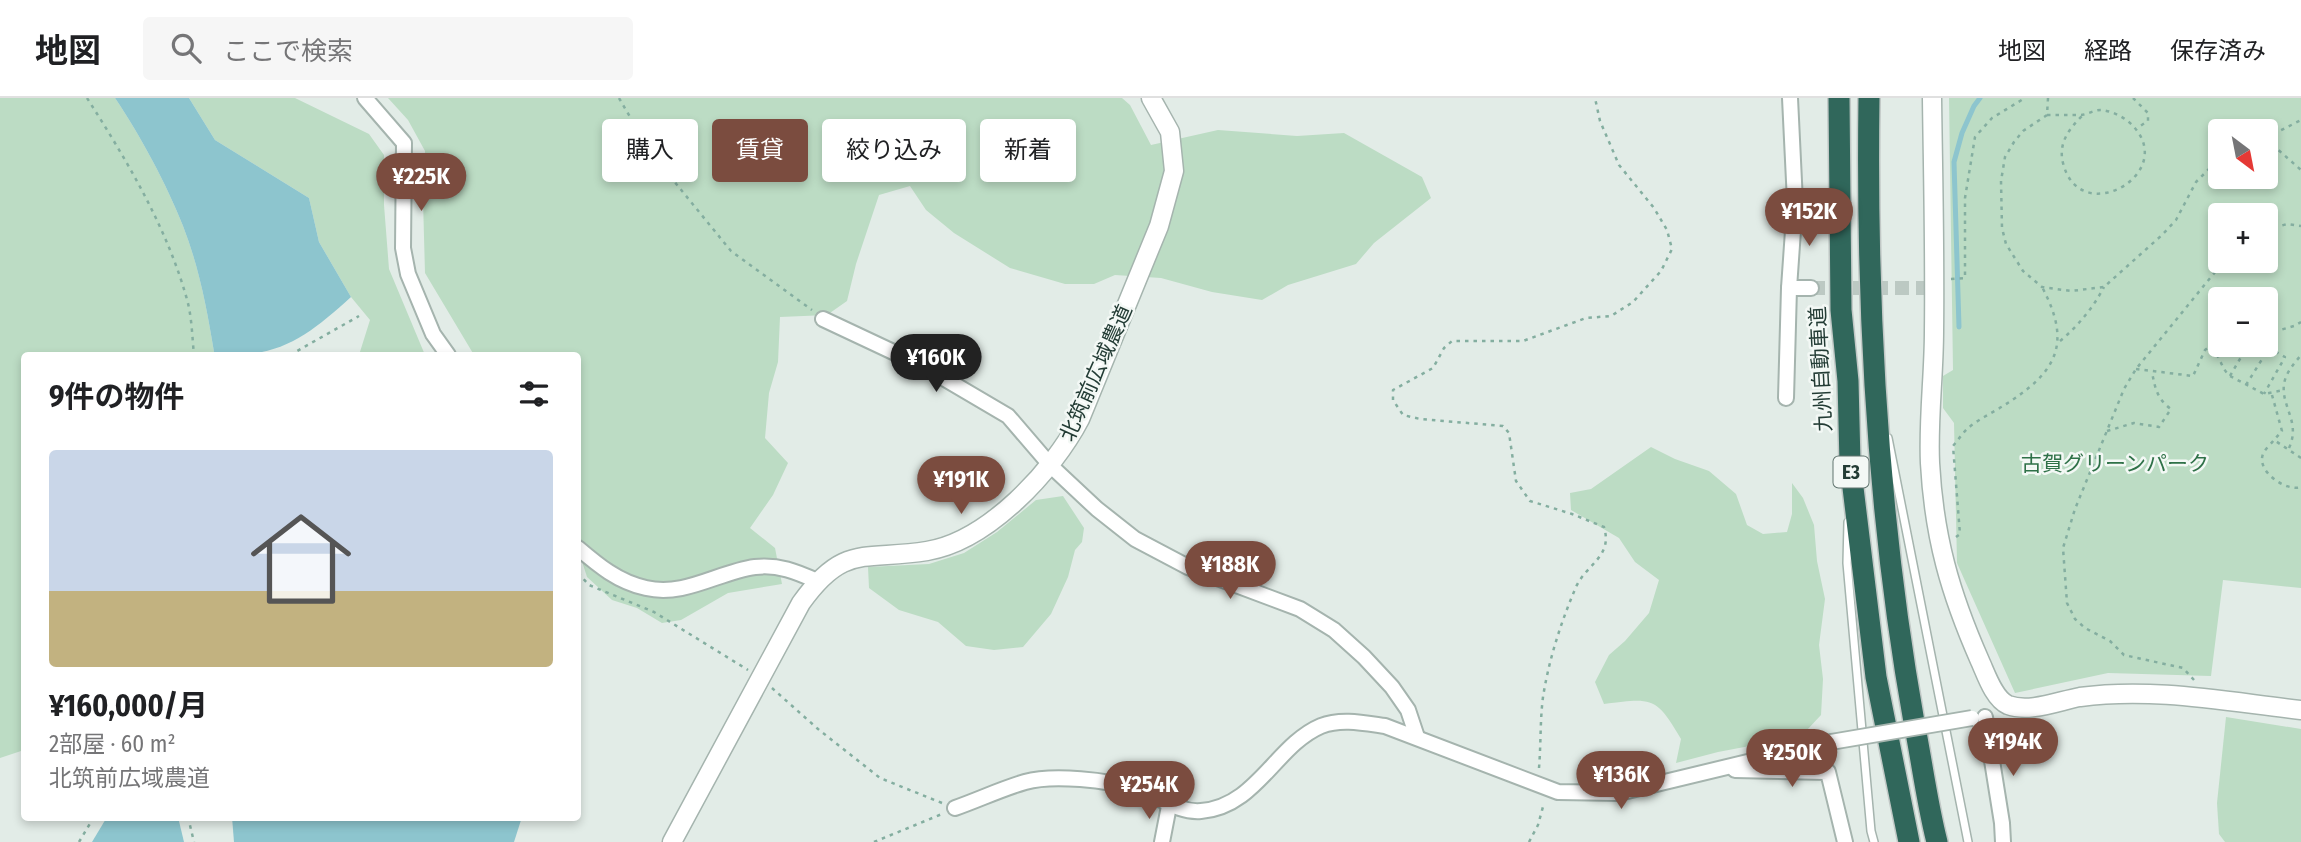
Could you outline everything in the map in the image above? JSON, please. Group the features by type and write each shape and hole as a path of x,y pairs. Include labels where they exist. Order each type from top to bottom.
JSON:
{"highway":[{"name":"九州自動車道","path":"1839,98 1841,310 1848,382 1850,463 1876,677 1909,842"},
{"name":"E3","path":"1869,98 1872,366 1884,506 1901,648 1937,842"}],"street":[{"path":"365,98 404,143 403,248 408,274 433,334 446,352"},
{"name":"北筑前広域農道","path":"672,842 801,603 817,581 829,570 853,558 928,551 952,543 988,523 1018,499 1051,466 1067,445 1159,226 1174,170 1170,132 1151,98"},
{"path":"1786,398 1795,202 1790,98"},
{"path":"1933,98 1934,331 1930,460 1940,548 1947,577 1963,623 2001,701 2010,706 2025,708 2079,697 2123,692 2204,698 2301,710"},
{"path":"1789,288 1811,288"},
{"path":"823,319 923,366 1008,416 1051,466 1097,509 1135,539 1188,568 1300,609 1334,630 1392,687 1408,710 1417,737"},
{"path":"581,550 606,571 624,581 648,589 684,589 755,567 786,568 817,581"},
{"path":"955,808 1027,782 1057,777 1132,788 1150,793 1169,806 1200,811 1231,802 1264,777 1309,733 1336,722 1362,722 1385,726 1543,784 1558,792 1619,793 1831,742 1978,717 2001,701"},
{"path":"1978,717 2002,823 2003,842"},
{"path":"1712,769 1828,772 1845,842"},
{"path":"1162,842 1169,806"}],"lane":[{"path":"1872,366 1899,487 1968,842"},
{"path":"1850,463 1847,564 1874,842"}],"path":[{"path":"87,98 149,206 172,256 187,298 194,352"},
{"path":"619,98 651,153 731,251 823,319"},
{"path":"1529,842 1538,825 1543,784 1543,697 1557,634 1578,583 1606,548 1604,527 1530,501 1516,481 1509,433 1503,426 1420,419 1403,415 1393,400 1393,390 1433,368 1444,348 1452,341 1523,341 1586,318 1611,316 1633,302 1661,271 1672,249 1667,230 1654,208 1619,165 1600,121 1595,98"},
{"path":"1965,278 1965,198 1975,137 1992,118 2025,98"},
{"path":"2047,115 2048,98"},
{"path":"2133,98 2148,113 2148,121 2136,129"},
{"path":"2060,341 2054,309 2042,287 2023,271 2006,244 2002,228 2001,181 2006,157 2024,131 2047,115 2082,116 2101,110 2126,119 2136,129 2144,151 2138,173 2121,190 2098,194 2087,191 2069,177 2062,155 2067,132 2082,116"},
{"path":"2278,132 2301,120"},
{"path":"2278,149 2301,170"},
{"path":"1940,548 1960,534 1953,446 1968,428 2020,396 2038,381 2060,341 2096,301 2104,287 2176,219 2196,182 2208,170"},
{"path":"2278,227 2287,224 2301,226"},
{"path":"2204,698 2192,677 2183,668 2124,655 2109,641 2085,628 2075,619 2067,603 2063,548 2074,509 2124,389 2136,369 2214,273"},
{"path":"2042,287 2071,291 2104,287"},
{"path":"295,352 359,316"},
{"path":"2278,331 2301,322"},
{"path":"2136,369 2193,376 2209,347 2216,351 2230,376 2264,394 2284,390"},
{"path":"2246,385 2269,348 2285,357 2264,394"},
{"path":"2289,448 2295,435 2284,383 2290,369 2301,355"},
{"path":"2230,376 2241,357"},
{"path":"2107,431 2134,424 2160,427 2171,409 2162,403 2155,391 2152,372"},
{"path":"2271,394 2282,431 2263,455 2263,465 2267,472 2286,487 2294,489 2301,486"},
{"path":"2274,440 2301,458"},
{"path":"581,576 589,585 654,612 745,668 781,694 818,729 880,778 955,808"},
{"path":"874,842 955,808"},
{"path":"79,842 92,821"},
{"path":"189,821 194,842"}],"green space":[{"path":"0,98 115,98 152,160 183,226 202,288 213,352 21,352 21,751 0,758"},
{"path":"189,98 295,98 369,134 384,155 384,205 389,269 424,352 360,352 370,320 351,297 319,242 309,198 215,140"},
{"path":"388,98 1122,98 1130,105 1151,145 1218,130 1297,136 1344,133 1422,177 1431,198 1374,243 1356,264 1288,285 1262,300 1212,292 1161,278 1115,275 1094,284 1065,284 1010,268 954,233 926,210 910,186 879,195 847,301 827,315 780,317 778,362 769,393 765,438 788,463 773,495 750,528 775,548 782,584 728,593 681,620 662,623 637,608 612,600 587,577 581,558 581,352 472,352 425,273 425,151 408,120"},
{"name":"古賀グリーンパーク","path":"1949,98 2301,98 2301,588 2223,580 2211,676 2108,673 2015,693 1957,563 1954,423 1943,408 1943,376 1953,370"},
{"path":"1651,447 1709,471 1736,494 1747,525 1763,534 1787,532 1792,514 1792,483 1803,498 1814,525 1817,561 1825,599 1819,645 1823,679 1821,715 1807,730 1776,741 1676,763 1681,739 1658,707 1643,701 1604,704 1595,682 1609,655 1649,613 1659,580 1635,562 1619,538 1571,510 1570,493 1591,489"},
{"path":"1063,496 1084,528 1082,542 1075,550 1068,577 1051,614 1023,647 994,650 966,646 938,622 899,610 869,588 868,567 929,564 964,553 997,532 1036,500"},
{"path":"2226,717 2301,729 2301,842 2225,842 2219,834 2217,803"}],"water":[{"path":"115,98 189,98 215,140 309,198 319,242 351,297 320,323 289,343 260,352 214,352 202,288 183,226 134,128"},
{"path":"105,821 179,821 184,842 92,842"},
{"path":"232,821 521,821 514,842 234,842"}],"waterway":[{"path":"1959,327 1954,162 1962,133 1980,98"}],"tunnel":[{"path":"1811,288 1934,288"}]}
